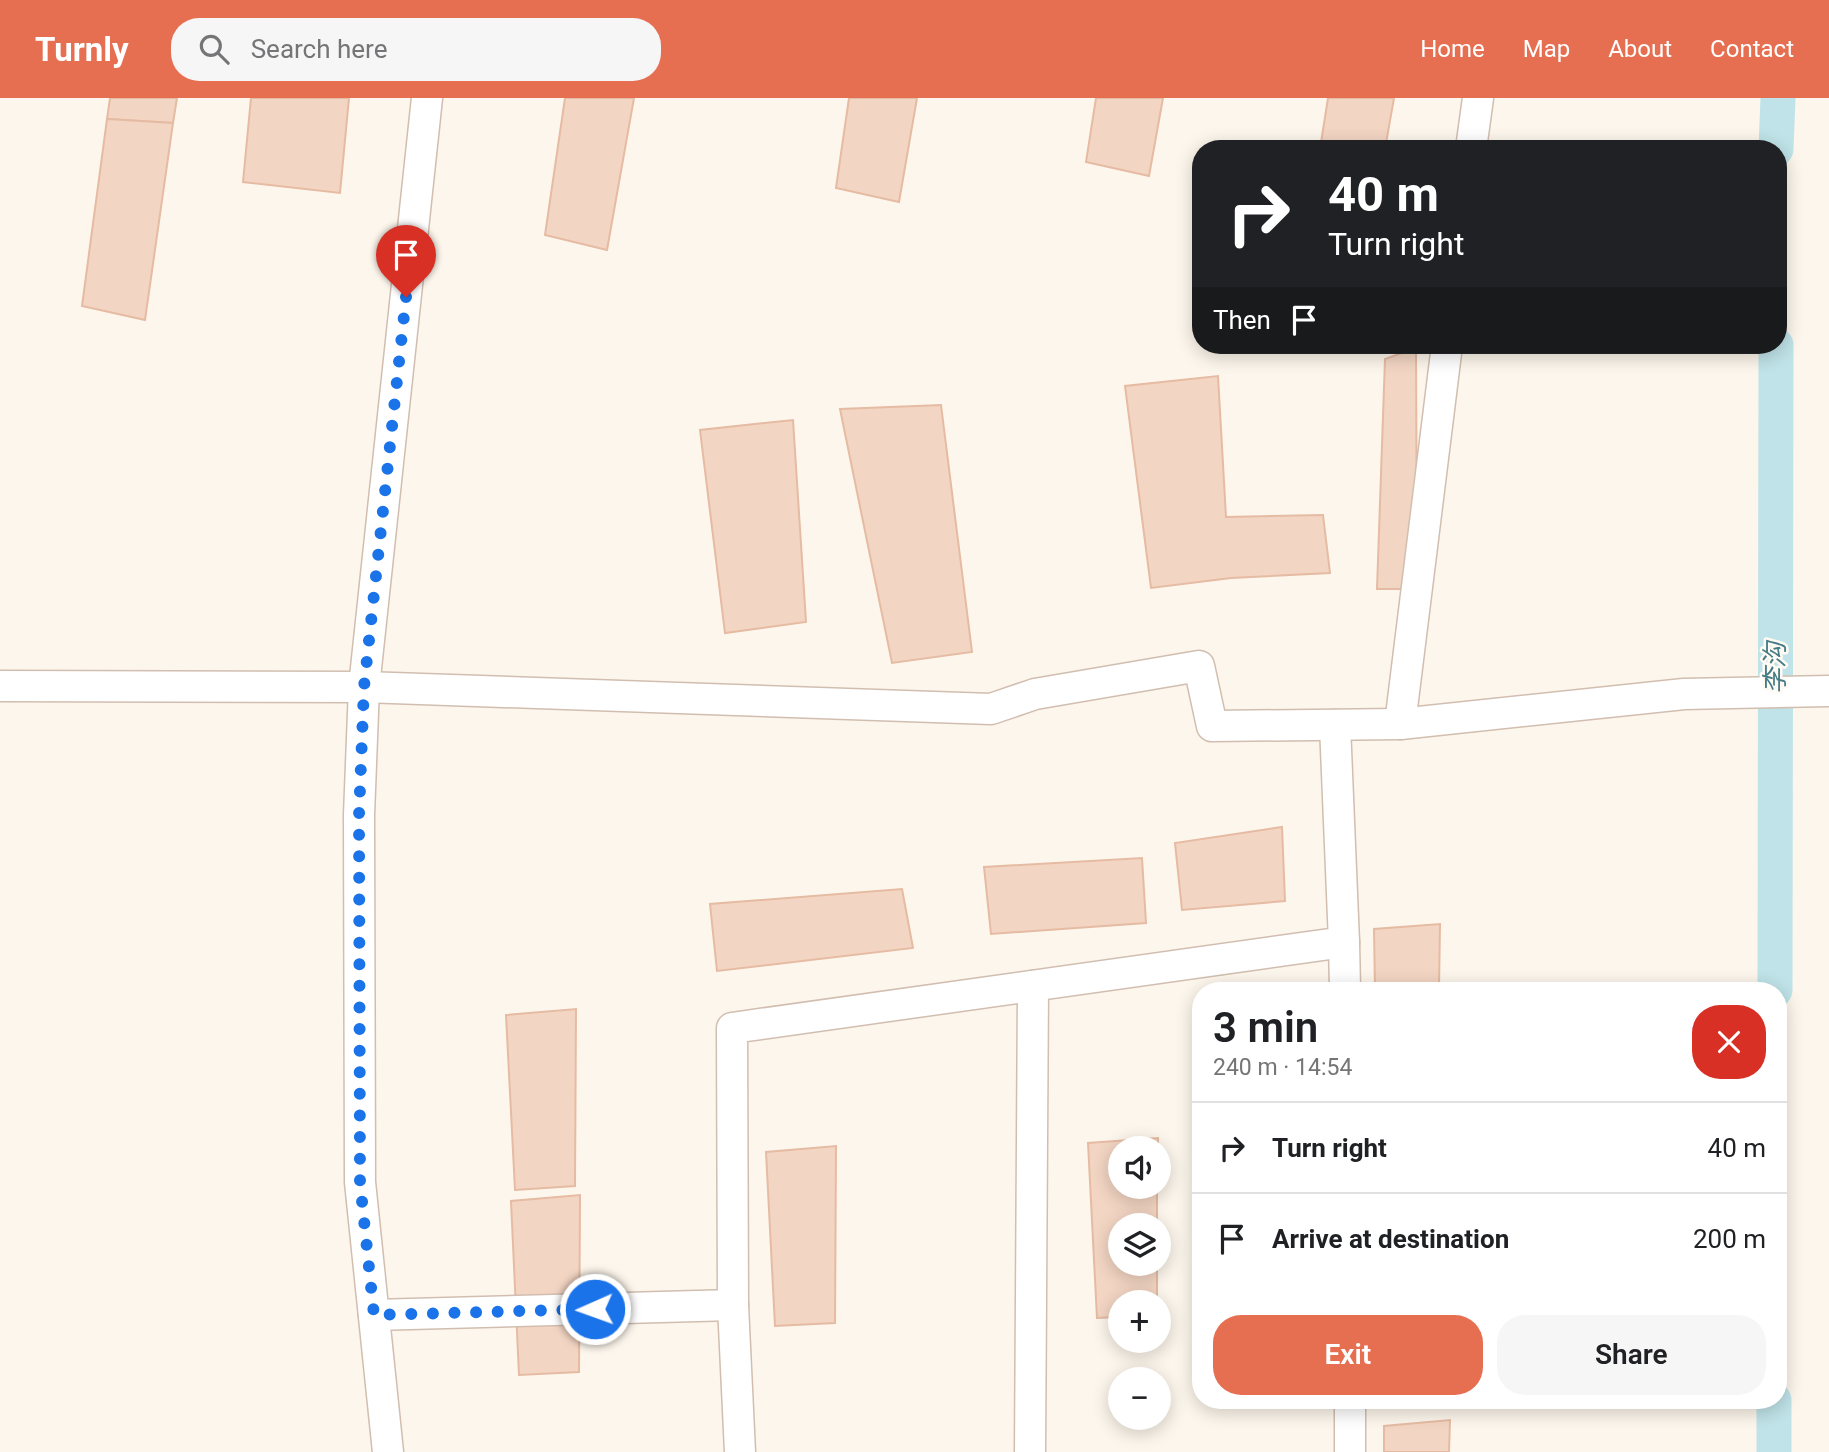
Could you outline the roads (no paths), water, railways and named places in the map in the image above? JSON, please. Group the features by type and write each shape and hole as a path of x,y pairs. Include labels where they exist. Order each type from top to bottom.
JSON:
{"street":[{"path":"388,1452 360,1182 359,815 364,687 427,98"},
{"path":"1472,140 1478,98"},
{"path":"1401,724 1446,354"},
{"path":"0,686 364,687 991,709 1035,694 1199,666 1212,726 1401,724 1703,693 1829,691"},
{"path":"1335,725 1345,982"},
{"path":"740,1452 733,1305 732,1028 1344,942"},
{"path":"1030,1452 1033,986"},
{"path":"374,1315 733,1305"},
{"path":"1350,1409 1350,1452"}],"waterway":[{"name":"李沟","path":"1776,140 1778,98"},
{"name":"李沟","path":"1775,982 1776,354"},
{"name":"李沟","path":"1774,1409 1774,1452"}]}
